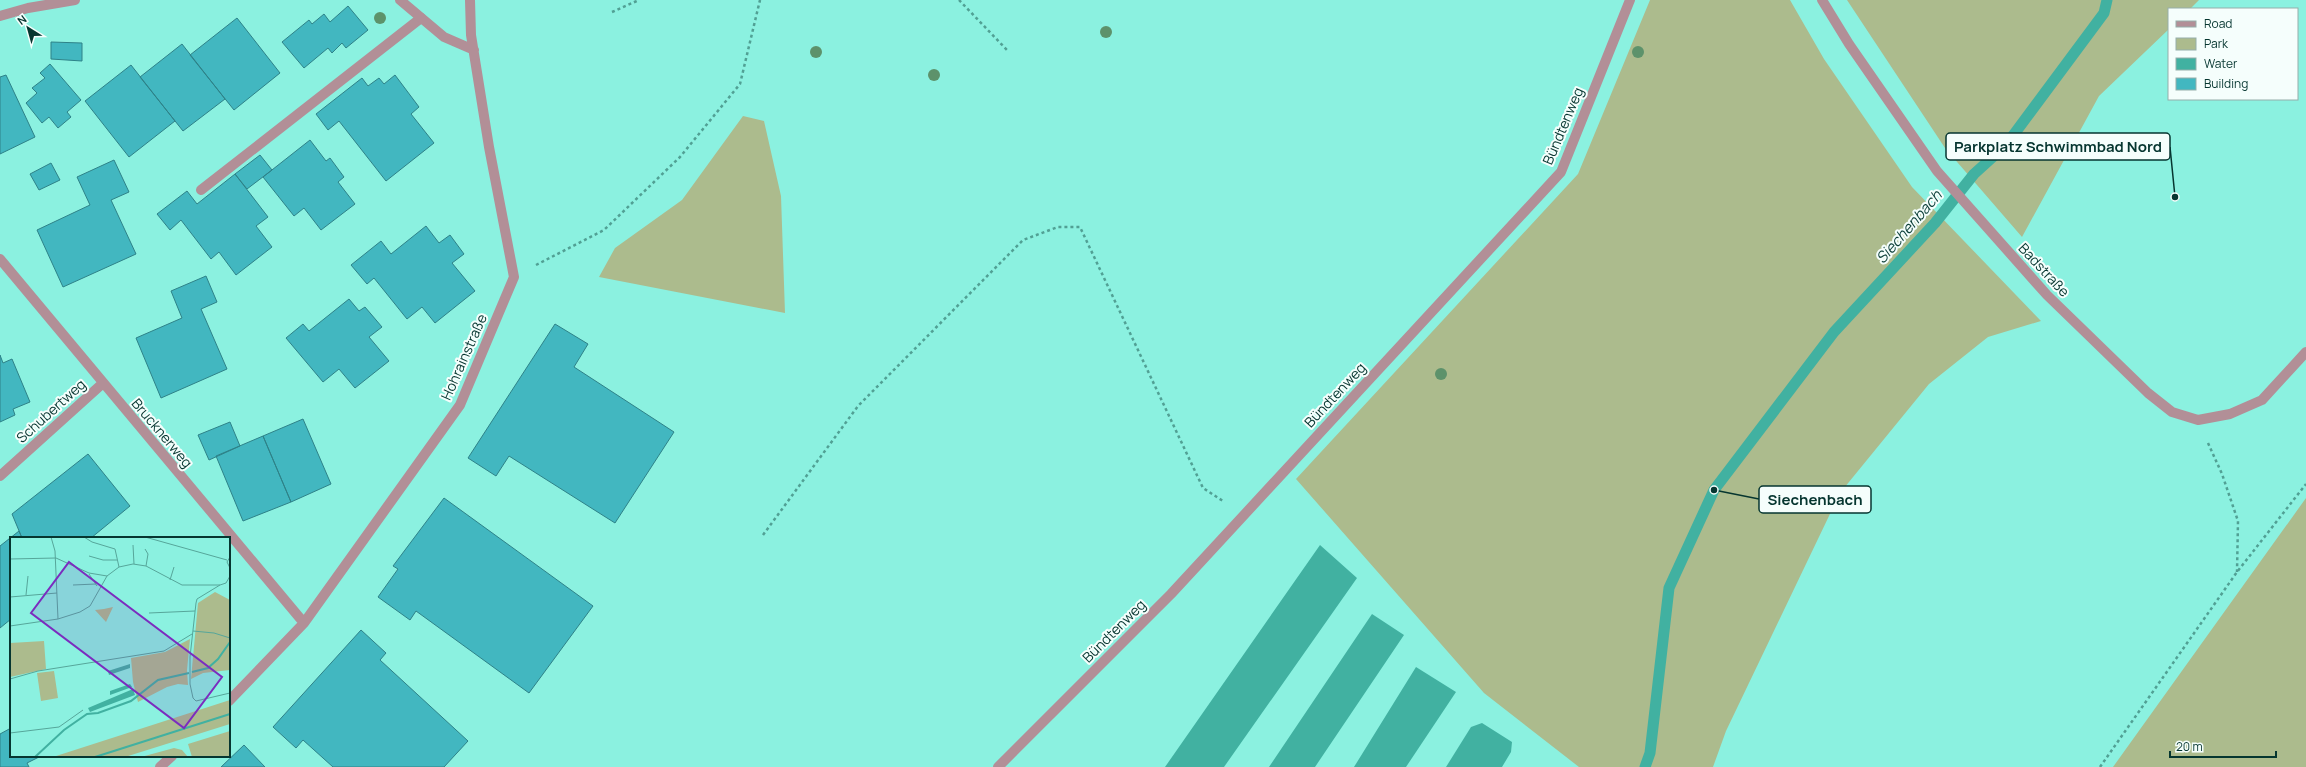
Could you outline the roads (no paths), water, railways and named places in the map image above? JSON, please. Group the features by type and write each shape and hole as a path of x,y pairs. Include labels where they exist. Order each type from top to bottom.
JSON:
{"street":[{"path":"0,16 28,8 75,0"},
{"path":"400,0 444,37 474,50 470,0"},
{"name":"Bündtenweg","path":"998,767 1171,594 1561,172 1630,0"},
{"name":"Badstraße","path":"1822,0 1849,44 1937,171 2047,295 2148,393 2172,412 2198,420 2230,414 2262,400 2306,352"},
{"path":"201,190 421,18"},
{"name":"Hohrainstraße","path":"230,701 304,623 460,405 514,277 489,147 474,50"},
{"name":"Brucknerweg","path":"0,259 102,384 304,623"},
{"name":"Schubertweg","path":"0,476 102,384"},
{"path":"160,767 171,757"}],"water":[{"path":"1320,545 1357,578 1224,767 1165,767"},
{"path":"1372,614 1404,635 1315,767 1269,767"},
{"path":"1416,667 1456,692 1406,767 1354,767"},
{"path":"1482,723 1512,742 1511,752 1502,767 1446,767 1471,727"}],"waterway":[{"name":"Siechenbach","path":"1645,767 1650,753 1669,588 1714,490 1834,332 1935,223 1974,174 2006,145 2104,13 2107,0"}],"place":[{"name":"Parkplatz Schwimmbad Nord","path":"2175,197"},
{"name":"Siechenbach","path":"1714,490"}]}
